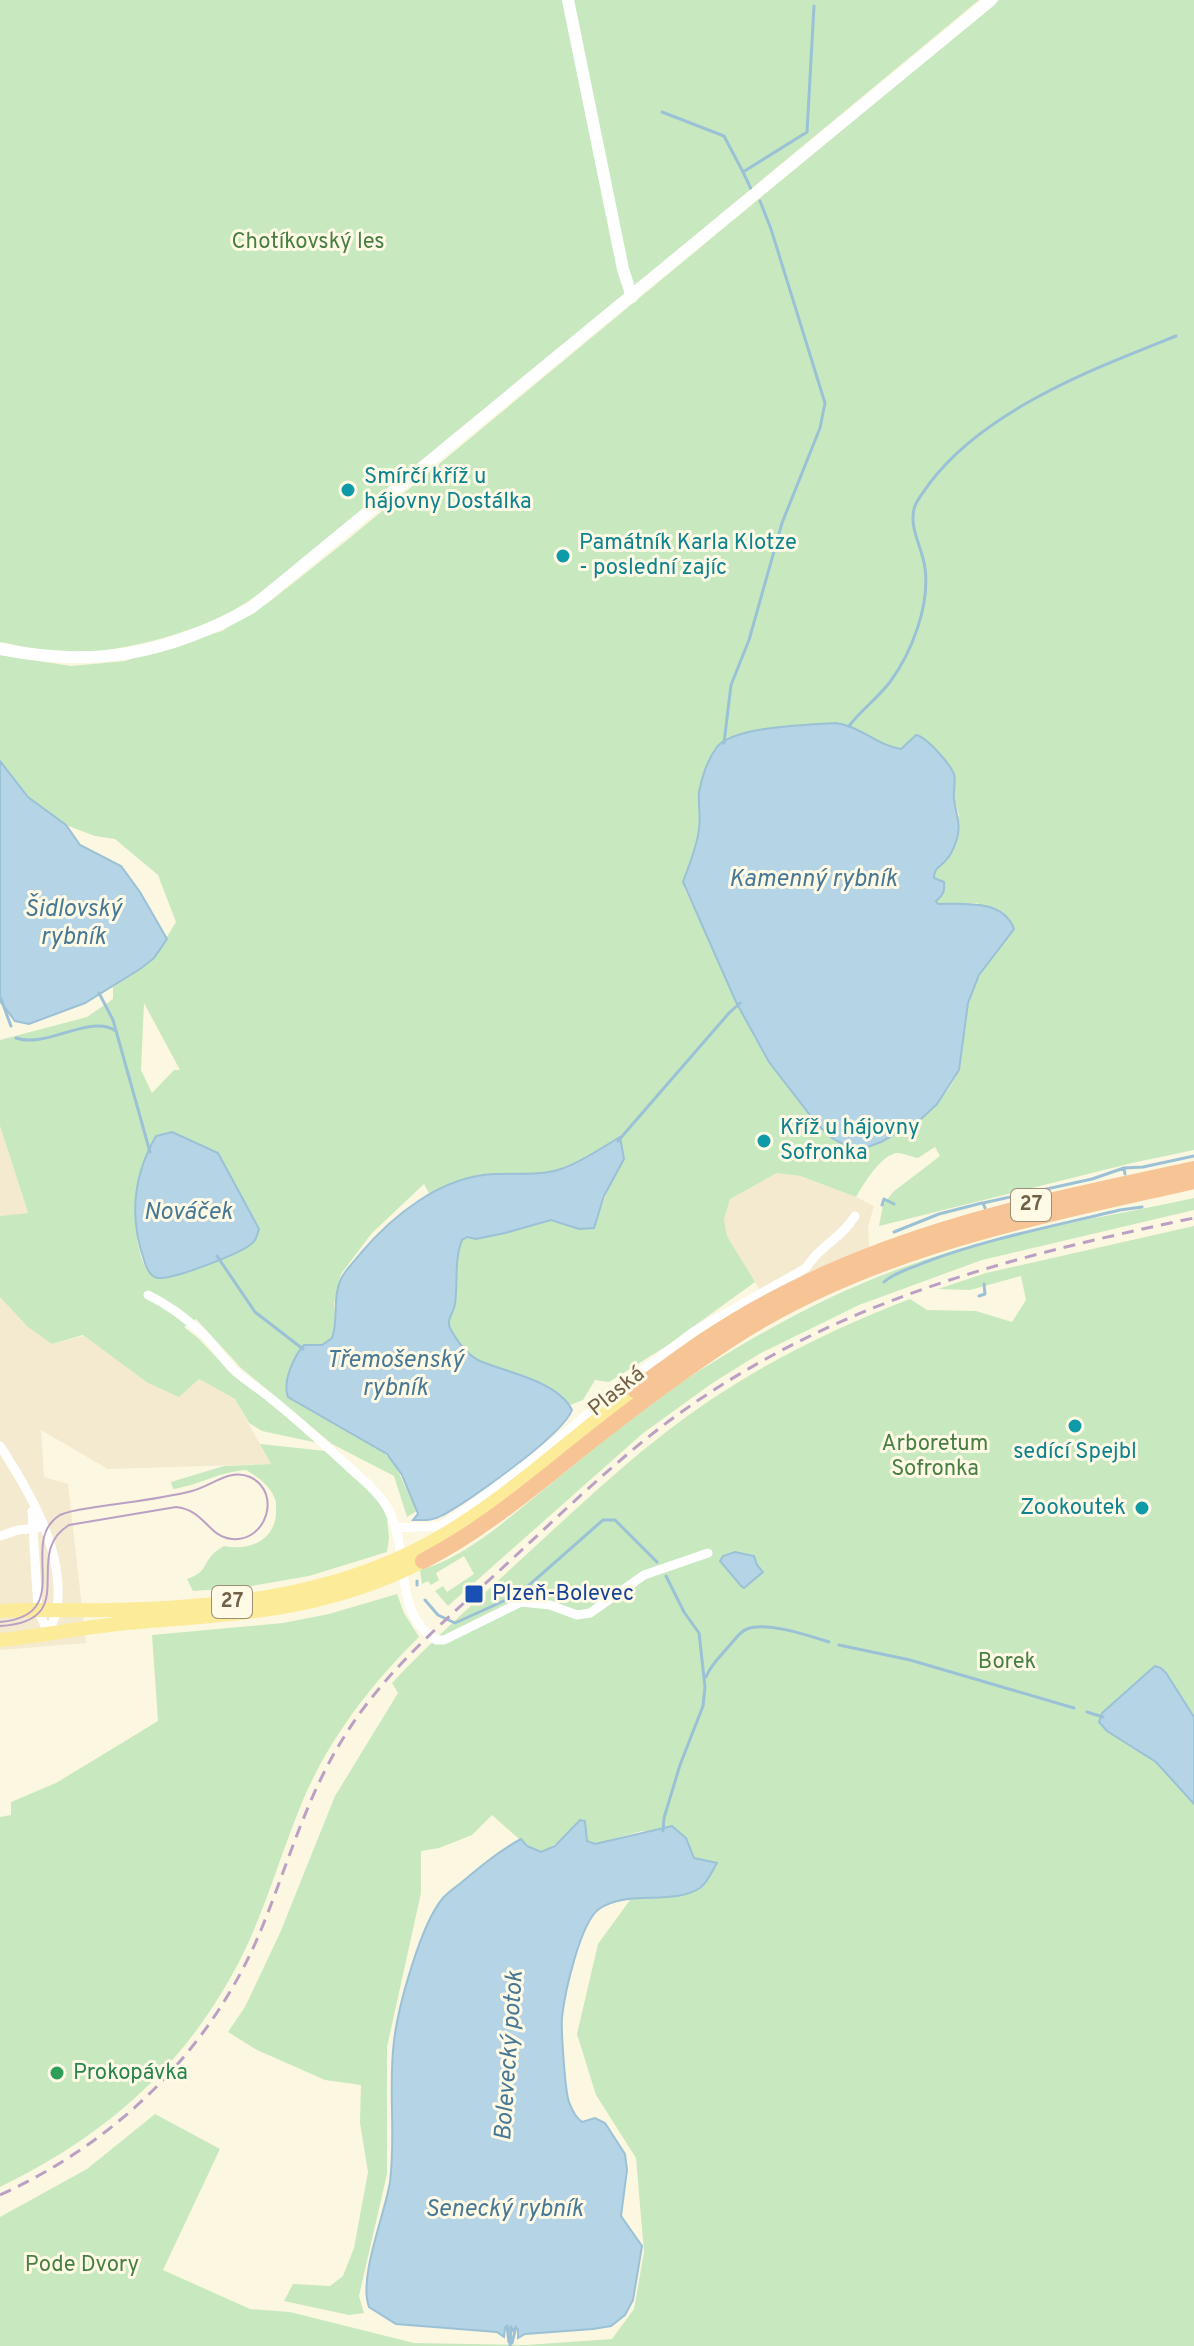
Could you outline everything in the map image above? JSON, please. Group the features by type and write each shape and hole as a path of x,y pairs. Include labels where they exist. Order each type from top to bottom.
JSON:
{"highway":[{"name":"27","path":"638,1395 746,1315 804,1283 861,1259 920,1236 980,1218 1194,1169"},
{"name":"27","path":"638,1395 775,1313 845,1279 973,1233 1194,1181"},
{"name":"Plaská","path":"423,1561 506,1509 638,1395"}],"main road":[{"name":"Plaská","path":"0,1640 109,1625 220,1617 277,1609 349,1592 402,1565 638,1395"},
{"name":"Plaská","path":"0,1611 158,1608 250,1600 311,1589 423,1561"}],"street":[{"path":"568,0 623,269 632,297"},
{"path":"0,649 53,657 132,654 194,636 251,608 991,0"},
{"name":"Plaská","path":"395,1528 440,1526 457,1516 693,1332 806,1268 820,1250 843,1233 855,1216"},
{"path":"148,1295 164,1303 203,1334 234,1370 371,1487 391,1513 413,1611 429,1636 439,1641 521,1602 550,1605 577,1615 590,1613 644,1575 708,1553"},
{"path":"0,1446 22,1480 54,1558 57,1610 48,1633"},
{"path":"0,1536 18,1530 40,1529"},
{"path":"40,1529 38,1610 48,1633"}],"shaded area":[{"path":"0,1126 28,1214 0,1216"},
{"path":"777,1173 799,1176 874,1206 868,1227 869,1247 764,1297 727,1236 724,1219 729,1199"},
{"path":"0,1295 52,1344 84,1336 149,1381 199,1379 235,1399 271,1464 108,1469 41,1430 44,1477 68,1484 86,1643 0,1650"}],"green space":[{"name":"Chotíkovský les","path":"0,0 979,0 257,595 229,612 186,631 116,649 73,653 0,642"},
{"path":"999,0 1194,0 1194,1150 879,1226 883,1205 893,1192 940,1156 935,1147 918,1158 892,1154 874,1170 856,1197 800,1176 777,1173 730,1199 724,1219 727,1236 755,1282 668,1345 609,1382 595,1380 583,1400 570,1405 547,1386 480,1361 457,1339 450,1328 449,1316 459,1247 462,1239 467,1237 505,1233 551,1219 567,1226 594,1228 610,1184 618,1138 586,1158 551,1172 478,1176 430,1195 424,1184 372,1233 341,1274 334,1304 336,1323 332,1338 322,1345 309,1344 376,1445 394,1463 417,1511 407,1517 394,1476 332,1444 241,1368 196,1319 184,1327 235,1377 318,1443 262,1431 249,1423 235,1399 199,1379 179,1397 148,1383 83,1335 52,1344 28,1327 0,1297 0,1216 28,1213 0,1126 0,1040 87,1017 113,999 113,987 154,958 176,922 158,875 115,839 95,836 66,825 32,801 0,761 0,655 71,666 125,661 222,631 268,603","holes":["754,731 878,740 889,747 901,749 916,735 952,769 959,815 947,860 936,868 934,878 944,882 942,895 936,901 938,904 978,903 990,959 979,976 968,1004 961,1062 952,1083 926,1114 881,1142 797,1099 755,1039 685,890 683,882 699,827 699,794 723,742","144,1003 180,1070 174,1070 152,1093 141,1070","172,1132 218,1153 259,1229 250,1244 228,1257 167,1278 157,1278 150,1273 140,1252 135,1211 139,1192"]},
{"path":"1194,1198 1194,1210 982,1260 859,1305 759,1354 642,1434 448,1606 435,1591 443,1586 447,1592 474,1574 464,1556 436,1573 439,1580 431,1585 428,1581 422,1584 420,1570 452,1557 482,1538 666,1393 744,1343 805,1310 901,1268 966,1247"},
{"path":"1194,1226 1194,2346 0,2346 0,2217 87,2169 155,2114 220,2149 163,2270 250,2309 290,2312 414,2343 526,2345 612,2339 634,2309 644,2252 636,2158 596,2095 577,2034 598,1944 630,1900 690,1892 717,1864 694,1858 686,1838 642,1831 595,1844 587,1841 585,1821 541,1852 527,1846 492,1815 472,1835 439,1848 421,1851 421,1893 387,2047 387,2174 359,2296 364,2313 349,2315 284,2301 293,2284 330,2286 343,2276 354,2248 368,2172 360,2123 361,2085 325,2080 257,2050 228,2032 245,2007 280,1933 335,1796 398,1693 392,1683 425,1649 633,1458 726,1390 785,1355 846,1325 910,1299 927,1310 976,1311 1012,1322 1026,1300 1021,1276 970,1290 938,1289 986,1273","holes":["738,1552 754,1556 755,1568 744,1588 720,1561"]},
{"path":"260,1444 326,1451 376,1497 387,1516 387,1552 309,1576 246,1587 193,1591 187,1579 201,1571 216,1551 224,1546 250,1545 265,1538 274,1524 276,1502 268,1487 246,1470 173,1489 171,1482 224,1466 271,1464"},
{"path":"397,1594 404,1613 419,1637 365,1696 322,1762 299,1810 244,1952 198,2028 143,2091 111,2118 40,2166 0,2187 0,1817 11,1815 11,1802 56,1783 158,1721 152,1635 283,1623 329,1614"}],"water":[{"name":"Kamenný rybník","path":"836,723 901,749 916,735 943,758 954,774 958,831 951,853 935,872 934,878 944,882 943,893 936,901 938,904 971,904 992,908 1009,919 1014,929 979,975 968,1003 959,1070 937,1104 921,1119 865,1148 850,1148 832,1138 817,1124 769,1062 736,1002 683,882 698,836 702,780 717,747 726,740 755,731"},
{"name":"Šidlovský rybník","path":"0,761 28,797 66,825 80,845 121,866 167,939 154,958 140,969 85,1003 29,1024 15,1021 0,1001"},
{"name":"Nováček","path":"172,1132 218,1153 259,1229 252,1243 233,1254 191,1271 158,1278 147,1269 139,1244 136,1197 142,1166 156,1136"},
{"name":"Třemošenský rybník","path":"620,1137 624,1159 604,1196 594,1228 579,1229 551,1220 505,1233 462,1240 455,1304 449,1322 456,1338 475,1358 544,1385 565,1400 572,1410 534,1451 473,1496 439,1517 413,1520 417,1511 402,1475 387,1454 288,1397 288,1377 296,1356 304,1345 322,1345 332,1338 338,1286 343,1276 387,1226 419,1200 474,1176 561,1169"},
{"path":"735,1552 754,1556 763,1572 744,1588 720,1561 723,1556"},
{"path":"1155,1666 1166,1673 1194,1717 1194,1804 1156,1762 1107,1731 1099,1722 1102,1713"},
{"name":"Senecký rybník","path":"580,1820 585,1821 587,1841 595,1844 672,1826 686,1838 694,1858 717,1863 703,1886 689,1893 623,1900 599,1909 580,1943 566,1992 562,2024 569,2102 582,2122 595,2118 605,2123 625,2154 627,2170 621,2216 642,2246 633,2300 625,2315 611,2326 525,2334 518,2338 518,2329 505,2328 504,2337 497,2332 396,2324 369,2307 367,2280 390,2182 394,2041 405,1987 419,1945 443,1898 483,1865 521,1839 527,1846 541,1852 555,1846"}],"waterway":[{"path":"752,191 743,172 807,132 814,6"},
{"path":"662,112 724,136 743,172"},
{"path":"724,743 731,685 749,640 782,523 820,428 825,403 760,201"},
{"path":"849,726 890,682 918,628 926,582 913,516 916,502 929,484 979,434 1009,413 1076,378 1176,336"},
{"name":"Bolevecký potok","path":"99,993 113,1020 150,1152"},
{"path":"1,999 11,1026"},
{"path":"618,1141 740,1003"},
{"path":"16,1038 41,1039 94,1026 116,1031"},
{"path":"1124,1168 1194,1156"},
{"path":"985,1208 983,1203 1092,1179 1124,1168 1125,1174"},
{"path":"882,1205 884,1199 894,1204"},
{"path":"894,1232 939,1214 982,1203"},
{"path":"884,1282 903,1271 971,1247 1142,1207"},
{"name":"Bolevecký potok","path":"217,1256 255,1312 303,1349"},
{"path":"979,1296 985,1294 984,1284"},
{"name":"Bolevecký potok","path":"425,1600 438,1615 455,1623 519,1594 603,1520 615,1520 657,1562"},
{"name":"Bolevecký potok","path":"663,1831 680,1765 703,1706 705,1687 699,1633 684,1612 666,1576"},
{"path":"706,1677 739,1634 747,1629 776,1628 829,1642"},
{"path":"839,1645 910,1660 1074,1708"},
{"path":"1087,1712 1103,1717"},
{"name":"Bolevecký potok","path":"507,2326 509,2342"},
{"name":"Bolevecký potok","path":"510,2346 511,2327"},
{"name":"Bolevecký potok","path":"512,2343 516,2327"}],"tram line":[{"path":"0,1622 23,1616 36,1606 42,1592 43,1542 48,1527 60,1515 180,1494 235,1475 250,1477 266,1493 268,1504 262,1525 244,1538 232,1539 217,1534 194,1513 176,1507 69,1525 55,1538 49,1553 46,1600 39,1612 25,1621 0,1626"}],"railway":[{"path":"0,2195 84,2148 156,2087 188,2052 240,1974 261,1930 319,1783 361,1712 400,1665 444,1622 648,1437 730,1380 792,1345 855,1315 986,1269 1194,1218"}],"place":[{"name":"Smírčí kříž u hájovny Dostálka","path":"348,490"},
{"name":"Památník Karla Klotze - poslední zajíc","path":"563,556"},
{"name":"Kříž u hájovny Sofronka","path":"764,1141"},
{"name":"sedící Spejbl","path":"1075,1426"},
{"name":"Zookoutek","path":"1142,1508"},
{"name":"Plzeň-Bolevec","path":"474,1594"},
{"name":"Prokopávka","path":"57,2073"}],"park label":[{"name":"Arboretum Sofronka","path":"935,1456"},
{"name":"Borek","path":"1007,1662"},
{"name":"Pode Dvory","path":"82,2265"}]}
